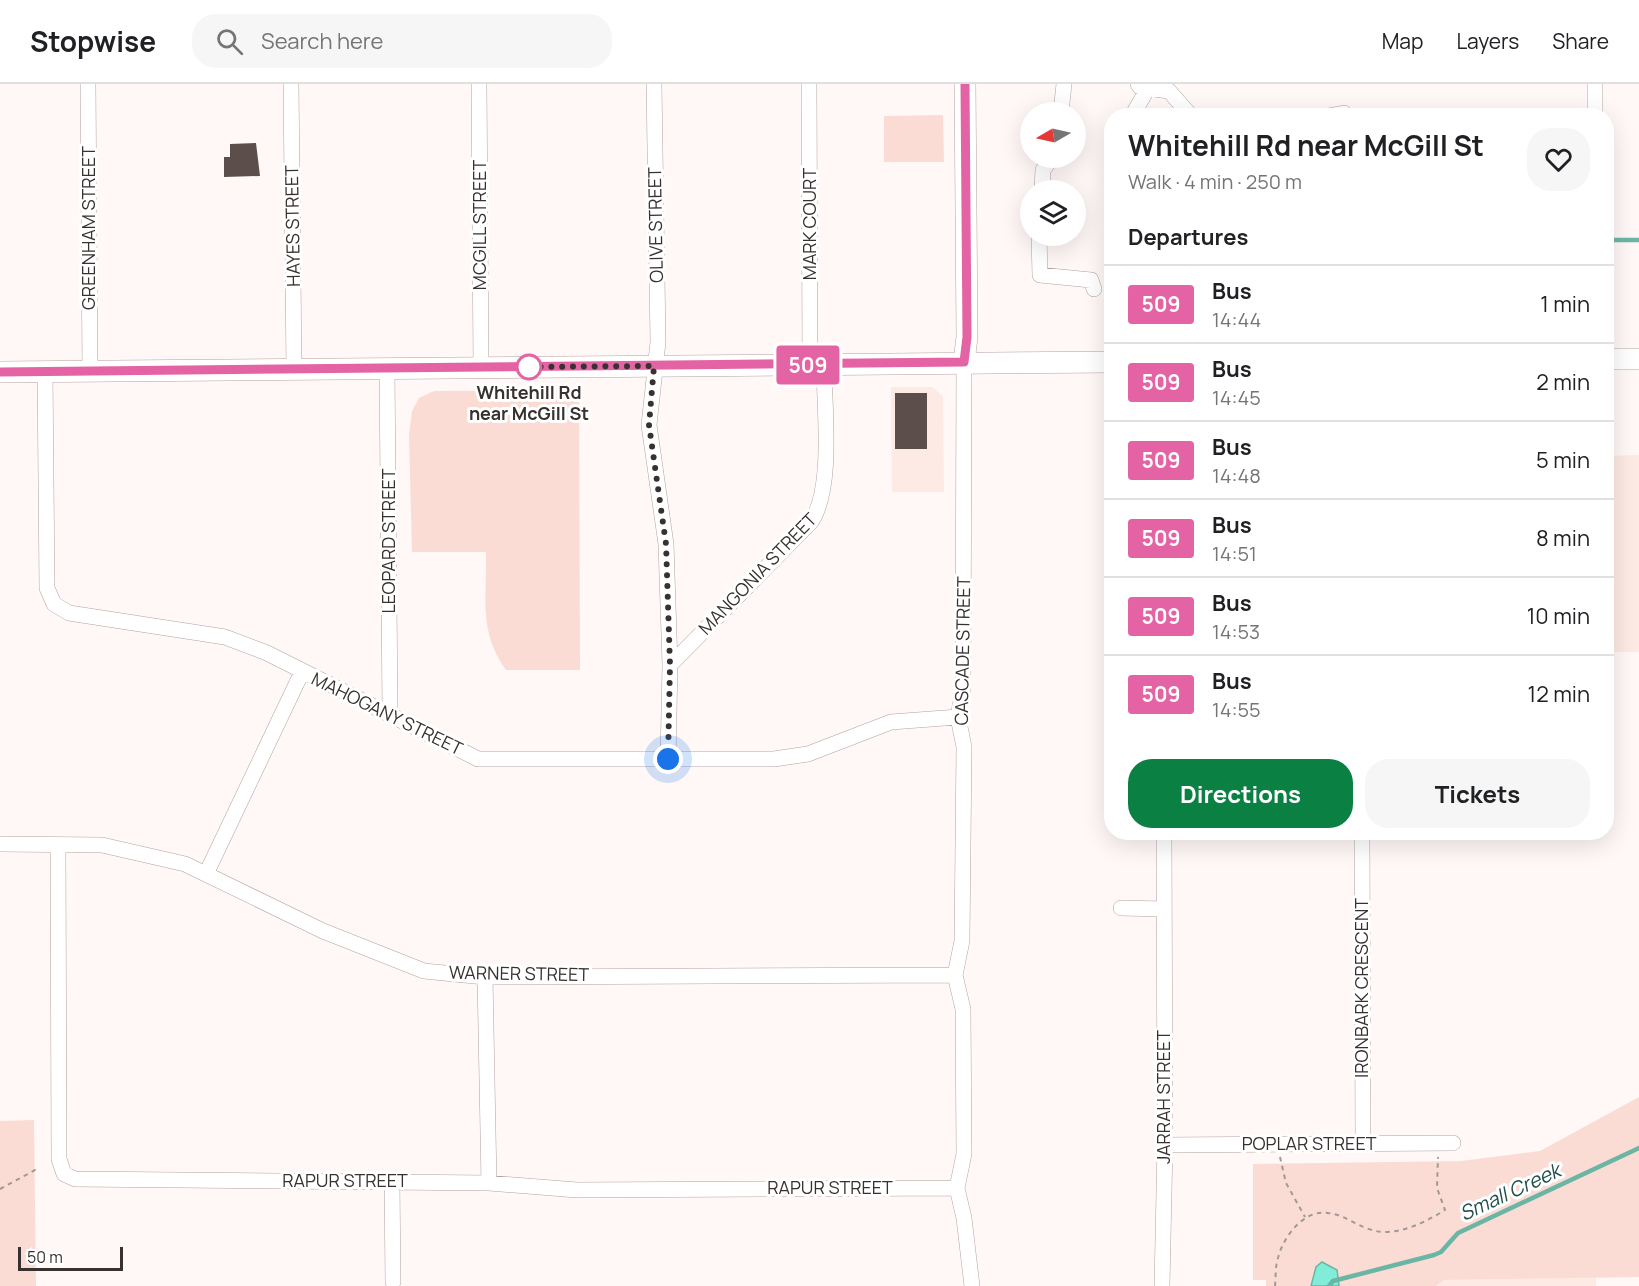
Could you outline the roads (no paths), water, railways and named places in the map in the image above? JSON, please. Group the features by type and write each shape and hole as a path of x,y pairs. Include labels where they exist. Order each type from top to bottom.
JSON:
{"street":[{"name":"GREENHAM STREET","path":"88,84 90,372"},
{"name":"HAYES STREET","path":"291,84 294,369"},
{"name":"MCGILL STREET","path":"479,84 481,367"},
{"name":"OLIVE STREET","path":"654,84 658,342 649,425 666,544 670,665 668,759"},
{"name":"MARK COURT","path":"809,84 817,364"},
{"name":"CASCADE STREET","path":"965,84 967,337 964,362 963,691 958,717 964,747 963,941 955,975 963,1010 964,1154 957,1188 964,1218 972,1286"},
{"path":"1062,102 1064,84"},
{"path":"1594,84 1595,108"},
{"path":"1135,108 1143,86 1169,92 1184,108"},
{"path":"1039,246 1040,275 1091,280 1094,290"},
{"path":"1614,359 1639,359"},
{"path":"0,372 1104,362"},
{"name":"MANGONIA STREET","path":"670,665 811,522 820,509 824,489 817,364"},
{"name":"LEOPARD STREET","path":"387,369 390,712"},
{"name":"MAHOGANY STREET","path":"45,372 47,588 54,604 69,613 225,638 267,653 302,672 390,712 478,759 774,759 808,754 891,722 958,717"},
{"path":"206,874 302,672"},
{"name":"JARRAH STREET","path":"1162,1286 1165,1145 1164,840"},
{"name":"IRONBARK CRESCENT","path":"1362,840 1363,1144"},
{"name":"WARNER STREET","path":"0,844 102,845 185,864 323,931 424,971 485,977 955,975"},
{"name":"RAPUR STREET","path":"58,844 58,1141 59,1159 64,1174 75,1179 90,1181 489,1183 577,1190 957,1188"},
{"path":"1121,908 1164,909"},
{"path":"485,977 489,1183"},
{"name":"POPLAR STREET","path":"1165,1145 1446,1143"},
{"path":"392,1181 393,1282"}],"waterway":[{"path":"1614,240 1639,240"},
{"name":"Small Creek","path":"1329,1286 1333,1281 1441,1252 1458,1233 1639,1148"}],"place":[{"name":"Whitehill Rd near McGill St","path":"529,367"}]}
